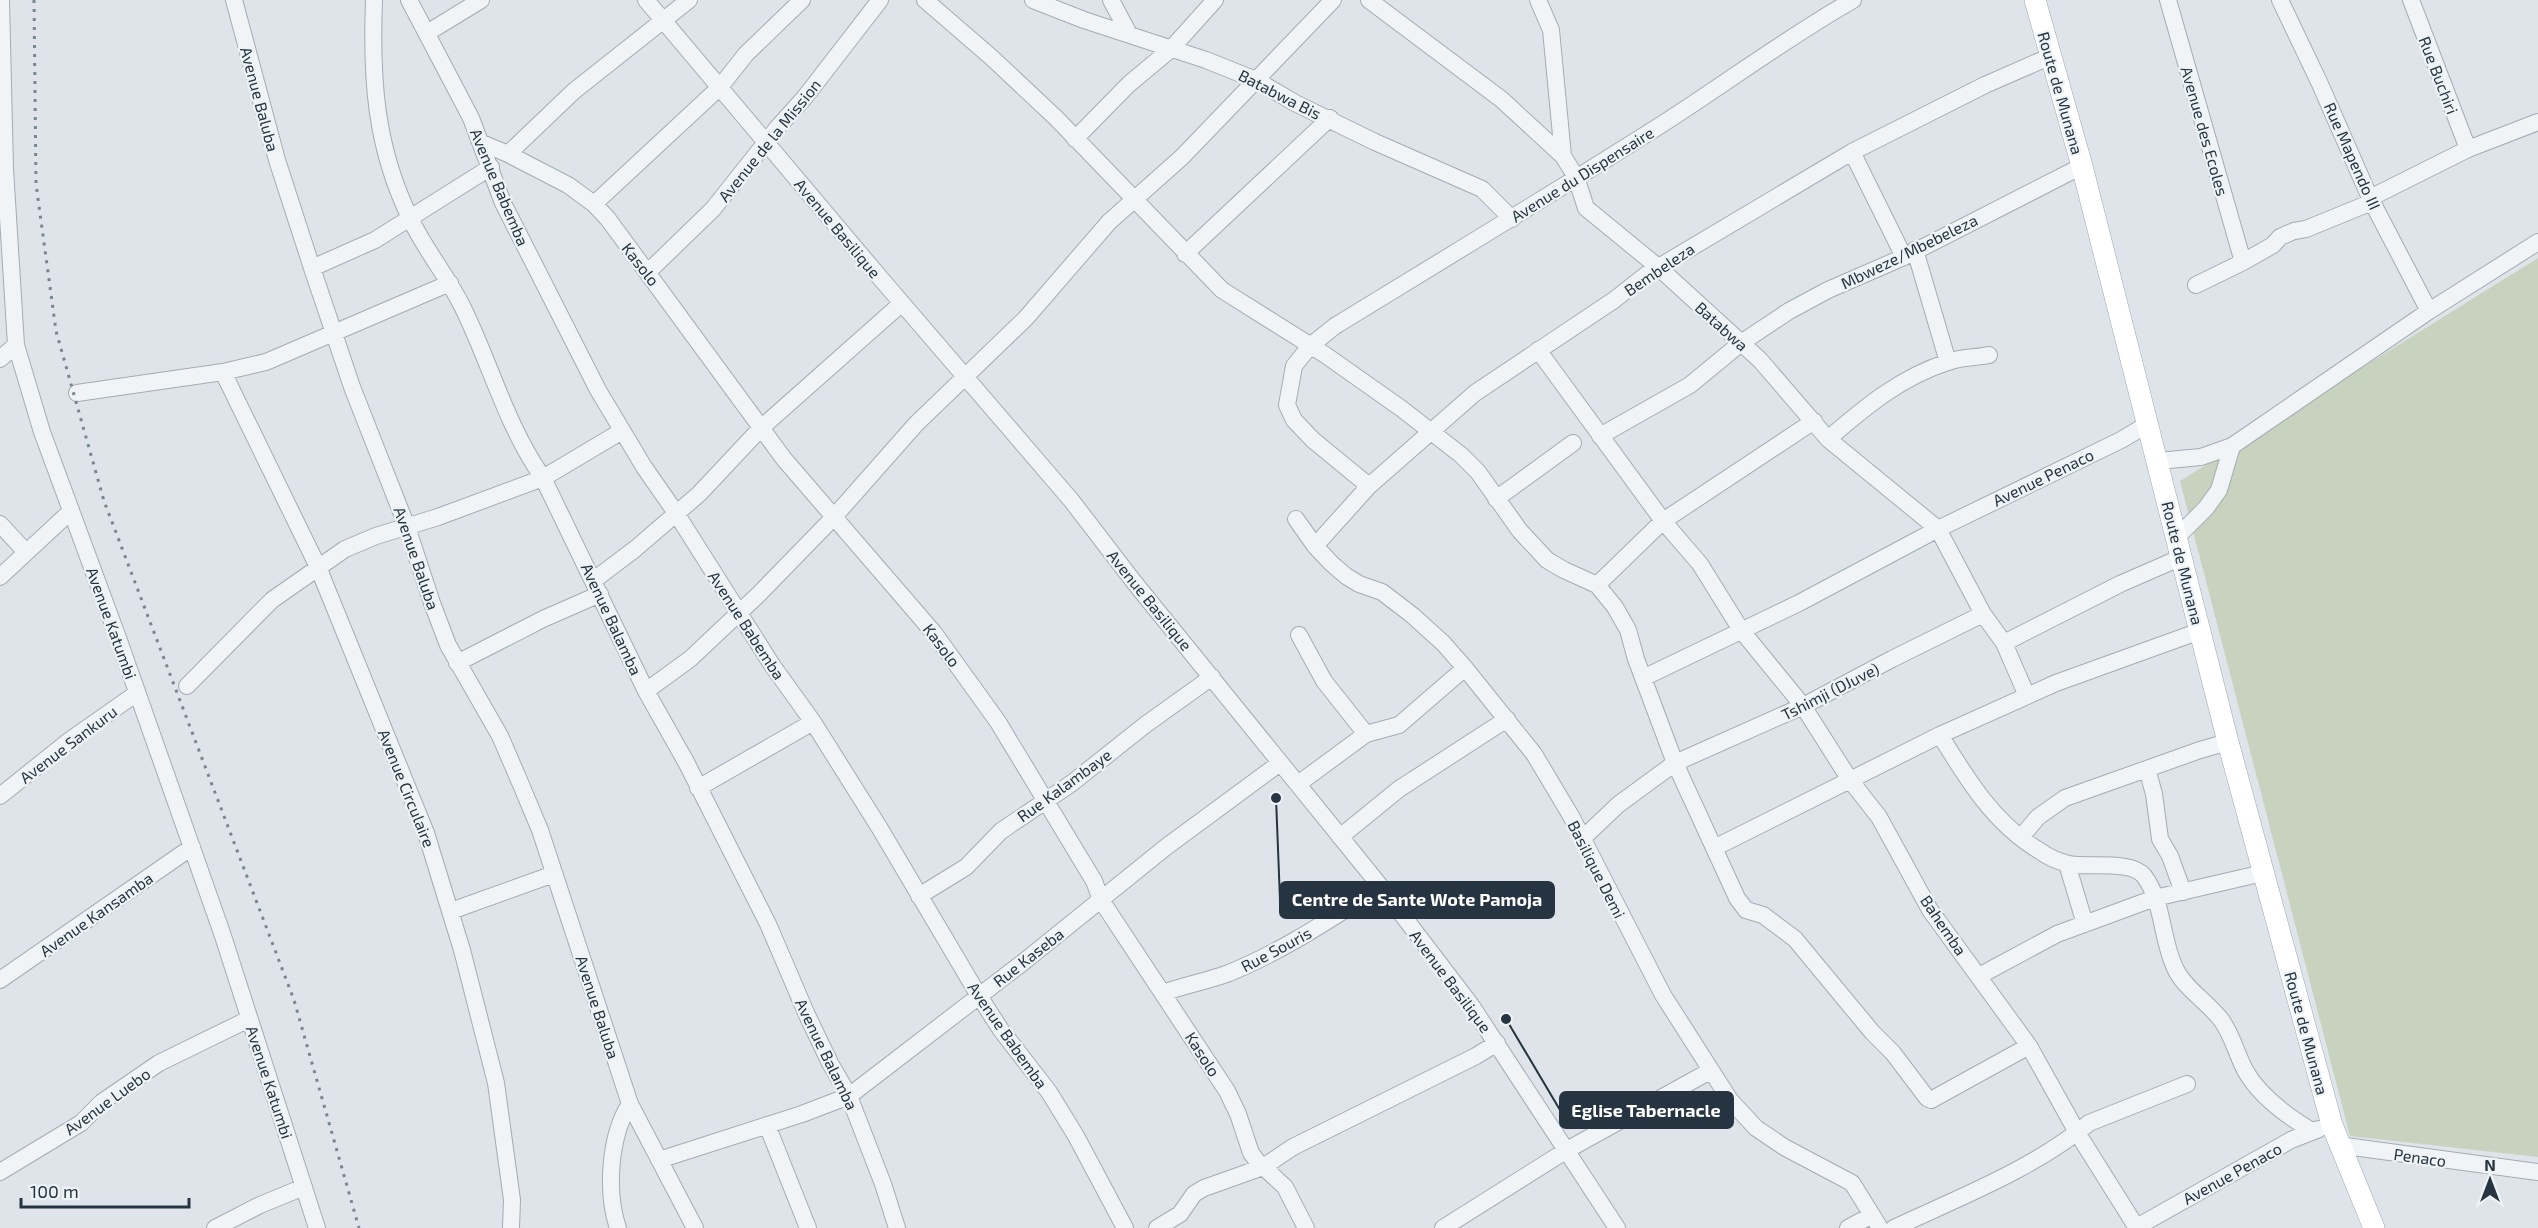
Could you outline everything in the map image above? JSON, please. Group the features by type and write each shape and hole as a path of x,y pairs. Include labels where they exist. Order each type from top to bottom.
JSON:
{"main road":[{"name":"Route de Munana","path":"2035,0 2049,57 2082,166 2158,461 2327,1134 2373,1228"}],"street":[{"name":"Avenue Katumbi","path":"1,0 2,127 12,313 16,345 42,432 70,512 192,847 317,1228"},
{"name":"Avenue Baluba","path":"234,0 277,160 312,268 377,455 407,527 432,603 448,645 500,736 540,830 630,1104 694,1228"},
{"name":"Avenue Balamba","path":"374,0 372,70 379,129 390,168 409,218 450,283 464,310 525,453 543,477 646,691 768,924 830,1064 849,1096 883,1184 897,1228"},
{"name":"Avenue Babemba","path":"409,0 482,143 503,203 559,316 622,430 772,665 813,722 979,996 1001,1030 1048,1092 1076,1136 1125,1228"},
{"path":"427,33 481,0"},
{"name":"Avenue Basilique","path":"646,0 1071,500 1134,582 1381,887 1497,1043 1617,1228"},
{"path":"508,154 574,91 689,0"},
{"path":"594,204 720,87 746,54 802,0"},
{"name":"Avenue de la Mission","path":"648,272 713,209 880,0"},
{"path":"925,0 991,57 1075,139 1222,290 1310,346 1402,409 1461,455 1520,531 1547,560 1597,585 1615,607 1628,630 1643,678 1675,763 1743,907 1751,913 1763,915 1795,939 1872,1032 1893,1053 1928,1100 2030,1046"},
{"name":"Batabwa Bis","path":"1033,0 1227,67 1256,80 1295,103 1330,118 1401,155 1482,189 1512,219"},
{"path":"1111,0 1129,34"},
{"path":"1075,139 1129,84 1172,49 1215,0"},
{"path":"646,691 690,659 740,614 833,518 916,423 1026,318 1086,247 1134,198 1182,157 1333,0"},
{"name":"Batabwa","path":"1369,0 1502,99 1563,156 1576,177 1586,208 1658,267 1760,360 1828,439 1938,529 1983,614 2004,643 2027,696"},
{"path":"1538,0 1551,30 1563,156"},
{"name":"Avenue du Dispensaire","path":"1369,486 1313,440 1294,420 1287,405 1294,366 1310,346 1335,326 1512,219 1669,120 1744,67 1853,0"},
{"name":"Avenue des Ecoles","path":"2168,0 2243,262"},
{"name":"Rue Mapendo III","path":"2280,0 2371,200 2429,311"},
{"name":"Rue Buchiri","path":"2411,0 2468,150"},
{"name":"Bembeleza","path":"1315,546 1369,486 1476,393 1614,300 1658,267 1852,152 1984,85 2049,57"},
{"path":"1185,254 1330,118"},
{"path":"2196,285 2273,245 2280,237 2306,229 2371,200 2468,150 2538,122"},
{"name":"Kasolo","path":"482,143 568,185 594,204 648,272 761,428 833,518 934,633 998,722 1047,800 1094,881 1101,900 1227,1091 1238,1114 1251,1153 1285,1187 1306,1228"},
{"path":"1852,152 1909,254 1948,362"},
{"name":"Mbweze/Mbebeleza","path":"1600,436 1690,385 1741,343 1789,311 1909,254 2082,166"},
{"path":"312,268 375,240 491,167"},
{"path":"2158,461 2201,457 2232,446 2429,311 2538,242"},
{"path":"77,393 223,372 266,362 450,283"},
{"path":"458,663 597,587 699,494 761,428 902,303"},
{"path":"0,358 16,345"},
{"name":"Bahemba","path":"1538,350 1663,521 1700,564 1741,630 1803,706 1850,780 1879,817 1930,910 2030,1046 2078,1134 2136,1228"},
{"path":"1828,439 1870,402 1904,381 1948,362 1989,355"},
{"name":"Avenue Circulaire","path":"223,372 318,567 426,833 451,912 496,1083 512,1200 512,1228"},
{"path":"1597,585 1663,521 1814,421"},
{"name":"Avenue Penaco","path":"1643,678 1799,603 1938,529 2121,440 2148,424"},
{"path":"187,686 255,616 345,549 543,477 622,430"},
{"path":"1496,499 1573,443"},
{"path":"2004,643 2129,580 2179,547 2219,490 2232,446"},
{"path":"0,577 70,512"},
{"name":"Basilique Demi","path":"1296,519 1315,546 1346,576 1359,584 1382,592 1443,643 1534,754 1583,838 1652,975 1730,1100 1756,1128 1784,1147 1852,1183 1876,1221"},
{"path":"0,524 26,552"},
{"name":"Tshimji (DJuve)","path":"1583,838 1619,804 1675,763 1803,706 1983,614"},
{"path":"1714,848 1940,735 2027,696 2133,654 2200,631"},
{"path":"1299,635 1324,681 1366,734"},
{"path":"1298,784 1366,734 1400,725 1465,668"},
{"name":"Rue Kalambaye","path":"919,896 966,867 1001,831 1047,800 1144,725 1212,677"},
{"name":"Avenue Sankuru","path":"0,796 70,740 137,693"},
{"path":"1340,837 1400,789 1507,719"},
{"path":"698,788 813,722"},
{"path":"1940,735 1968,782 1992,812 2040,851 2067,864 2113,866 2138,870 2144,875 2156,898 2165,943 2176,972 2220,1018 2233,1037 2246,1071 2256,1085 2289,1118 2327,1134"},
{"path":"2020,837 2038,817 2065,798 2228,742"},
{"name":"Rue Kaseba","path":"660,1160 849,1096 1166,847 1280,763"},
{"path":"2147,769 2154,794 2160,839 2170,856 2183,892"},
{"name":"Avenue Kansamba","path":"0,980 192,847"},
{"path":"2067,864 2085,924"},
{"path":"1979,976 2057,934 2156,898 2263,873"},
{"path":"451,912 554,874"},
{"name":"Rue Souris","path":"1163,993 1228,974 1258,960 1314,930 1381,887"},
{"name":"Avenue Luebo","path":"0,1172 81,1123 102,1102 159,1063 249,1019"},
{"path":"1157,1228 1180,1214 1194,1194 1204,1188 1263,1167 1293,1147 1476,1056 1497,1043"},
{"path":"1443,1228 1567,1149 1710,1071"},
{"path":"1894,1228 2000,1178 2078,1134 2089,1123 2187,1084"},
{"path":"618,1228 612,1210 612,1168 618,1127 630,1104"},
{"path":"767,1125 808,1228"},
{"name":"Avenue Penaco","path":"2136,1228 2327,1134"},
{"name":"Penaco","path":"2327,1134 2538,1172"},
{"path":"215,1228 260,1205 304,1187"},
{"path":"1848,1228 1876,1221"}],"green space":[{"path":"2538,258 2538,1157 2350,1136 2180,481"}],"railway":[{"path":"34,0 36,184 56,331 104,501 294,1000 359,1228"}],"place":[{"name":"Centre de Sante Wote Pamoja","path":"1276,798"},
{"name":"Eglise Tabernacle","path":"1506,1019"}]}
